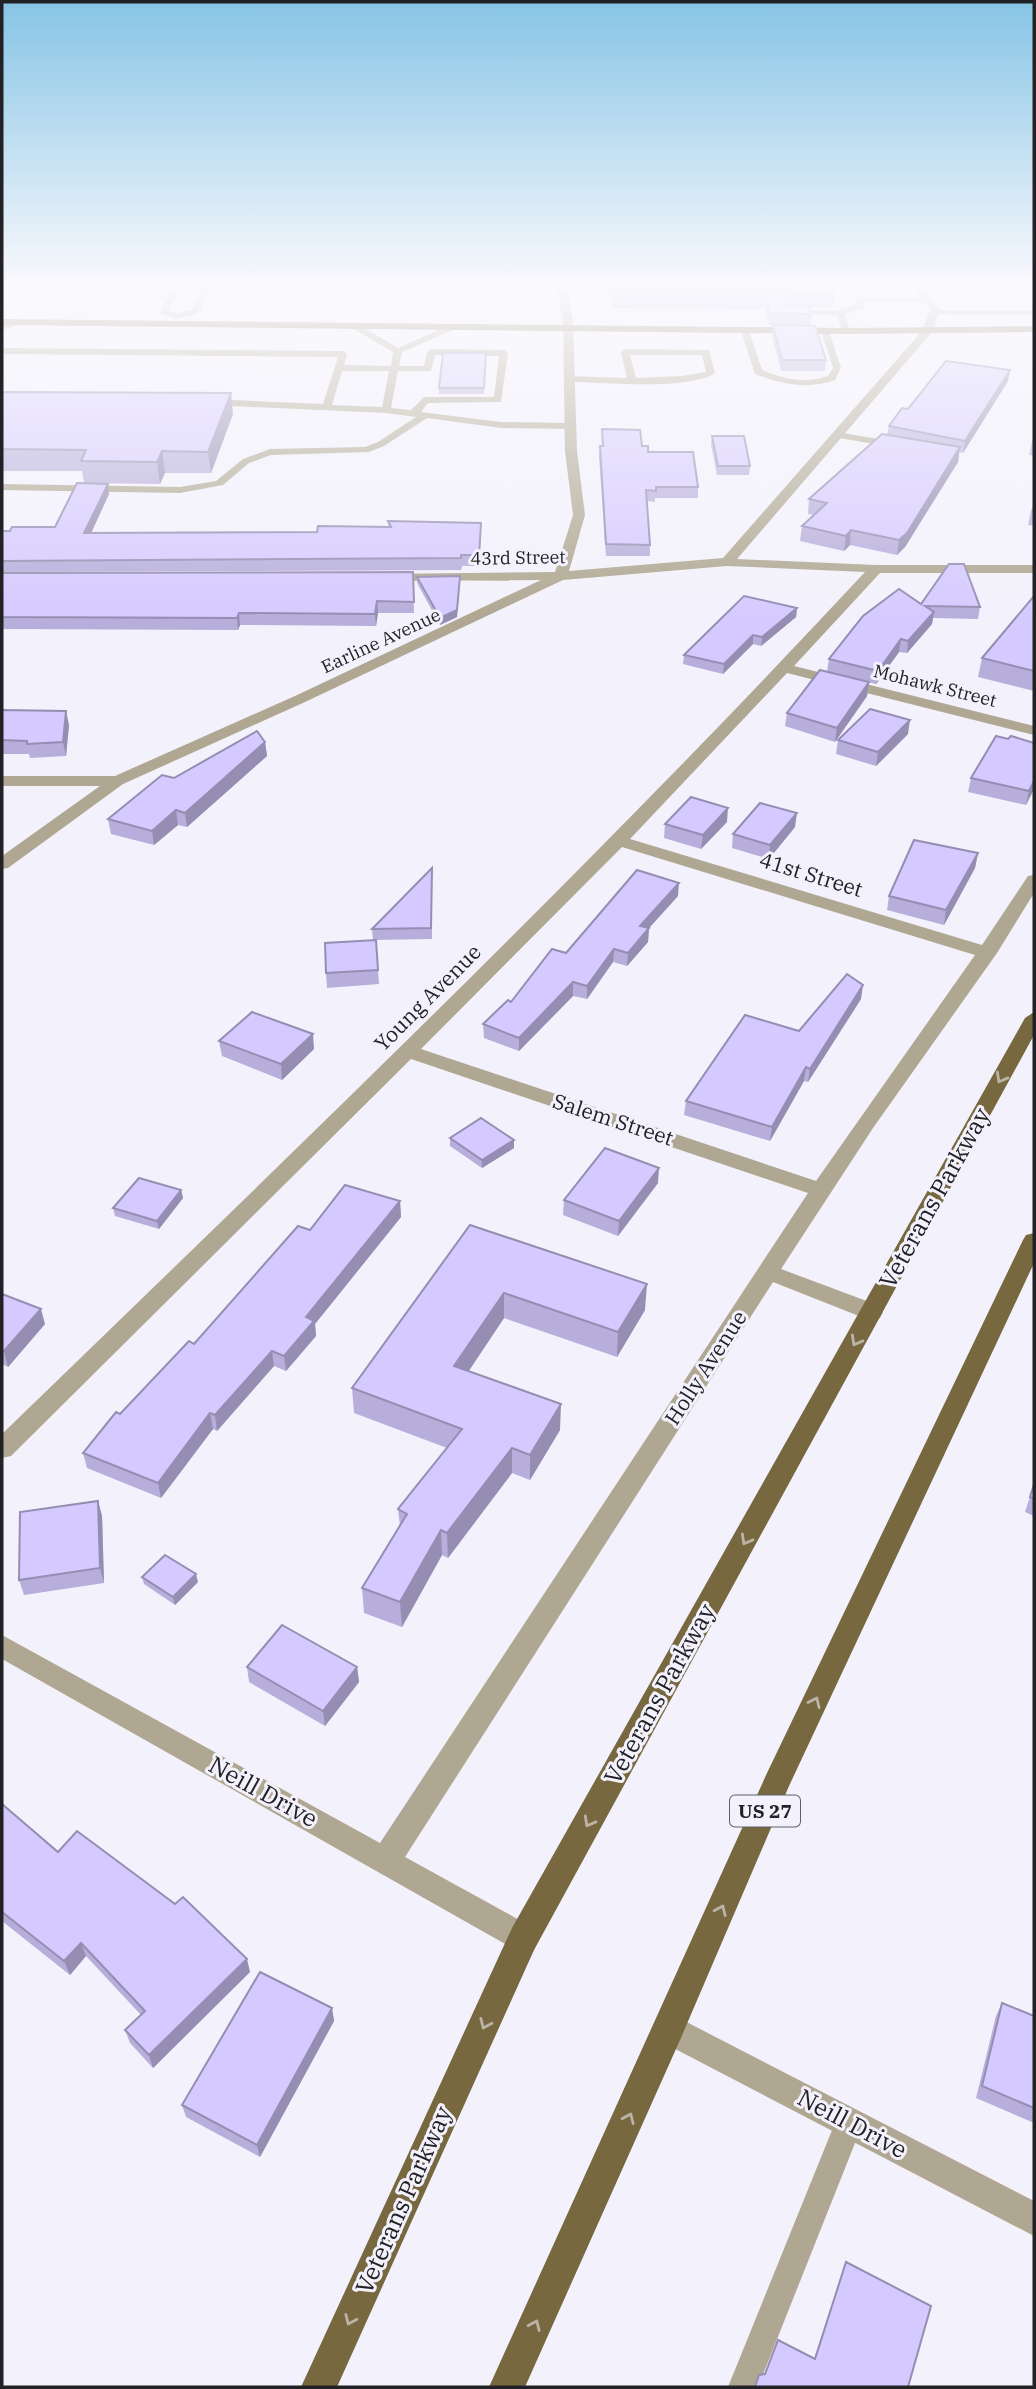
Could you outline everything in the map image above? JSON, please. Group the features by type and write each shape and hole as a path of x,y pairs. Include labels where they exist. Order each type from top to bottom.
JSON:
{"main road":[{"name":"Veterans Parkway","path":"319,2387 523,1939 1034,1018"},
{"name":"US 27","path":"507,2387 777,1782 1034,1240"}],"street":[{"path":"560,576 569,555 579,515 570,395"},
{"path":"727,562 872,395"},
{"name":"43rd Street","path":"365,577 560,576 727,562 876,569 1034,569"},
{"name":"Young Avenue","path":"2,1449 620,841 876,569"},
{"name":"Earline Avenue","path":"2,864 117,781 300,699 560,576"},
{"name":"Mohawk Street","path":"785,668 1034,731"},
{"path":"2,781 117,781"},
{"name":"41st Street","path":"620,841 988,953"},
{"name":"Holly Avenue","path":"385,1861 768,1272 819,1189 988,953 1034,880"},
{"name":"Salem Street","path":"406,1051 819,1189"},
{"path":"768,1272 873,1312"},
{"name":"Neill Drive","path":"2,1646 523,1939"},
{"name":"Neill Drive","path":"669,2029 1034,2219"}],"lane":[{"path":"326,409 330,395"},
{"path":"386,410 389,395"},
{"path":"2,487 180,490 201,488 219,483 246,461 270,452 366,450 381,444 419,414 424,395"},
{"path":"478,395 498,400 499,395"},
{"path":"194,402 386,410 501,425 571,426"},
{"path":"837,435 904,447"},
{"path":"743,2387 849,2123"}],"building":[{"path":"2,395 230,395 208,452 162,451 157,462 81,461 86,450 2,449"},
{"path":"919,395 994,395 965,441 889,426 902,408 908,409"},
{"path":"602,429 640,430 642,446 648,446 648,452 693,452 698,487 656,487 656,491 646,490 650,545 606,544 600,446 603,446"},
{"path":"882,434 960,447 907,533 899,540 851,530 846,536 802,526 827,503 809,499"},
{"path":"712,436 744,436 750,466 718,466"},
{"path":"77,483 108,484 84,533 317,532 318,526 391,527 388,521 481,523 479,555 461,555 461,558 2,561 2,531 10,531 12,527 55,527"},
{"path":"949,564 964,564 980,607 925,606 934,612 908,641 901,639 878,671 829,659 863,616 899,589 921,604"},
{"path":"413,572 414,602 377,601 375,614 239,613 237,618 2,617 2,573"},
{"path":"460,576 457,610 440,618 417,577"},
{"path":"744,596 797,608 762,637 753,635 724,664 684,655"},
{"path":"1034,596 1034,671 982,658"},
{"path":"820,670 869,682 837,728 787,713"},
{"path":"870,709 910,720 878,752 838,740"},
{"path":"2,710 66,711 63,742 27,744 27,741 2,740"},
{"path":"257,731 265,742 185,813 176,810 152,831 108,819 162,775 174,778"},
{"path":"996,736 1008,739 1011,736 1034,743 1034,781 1029,791 971,778"},
{"path":"691,797 728,808 703,835 665,824"},
{"path":"760,803 797,813 770,845 733,834"},
{"path":"914,840 978,853 946,910 889,896"},
{"path":"432,868 431,928 372,929"},
{"path":"637,870 679,883 640,926 649,928 628,953 614,949 587,986 573,982 519,1038 483,1024 508,1000 511,1002 552,949 566,953"},
{"path":"376,940 378,970 326,973 325,943"},
{"path":"847,974 863,985 810,1069 806,1067 772,1127 686,1101 745,1015 799,1031"},
{"path":"252,1012 313,1034 281,1064 219,1041"},
{"path":"481,1118 514,1140 482,1160 450,1138"},
{"path":"605,1148 659,1168 619,1221 564,1200"},
{"path":"139,1178 181,1190 157,1221 113,1208"},
{"path":"345,1185 400,1201 306,1317 314,1321 284,1356 272,1351 215,1415 210,1413 158,1483 83,1453 116,1412 120,1414 189,1341 194,1344 298,1226 310,1230"},
{"path":"470,1225 647,1284 618,1332 504,1293 454,1366 561,1404 530,1455 512,1448 447,1533 441,1530 400,1602 362,1588 407,1514 398,1509 462,1429 352,1388"},
{"path":"2,1294 41,1309 4,1351 2,1350"},
{"path":"98,1501 100,1568 19,1580 20,1512"},
{"path":"165,1555 196,1574 173,1597 142,1577"},
{"path":"282,1625 357,1667 323,1711 247,1667"},
{"path":"2,1804 58,1852 77,1831 175,1904 183,1897 247,1959 149,2055 125,2030 145,2011 81,1943 64,1961 2,1912"},
{"path":"260,1972 332,2008 257,2145 182,2105"},
{"path":"1002,2003 1034,2016 1034,2108 982,2086"},
{"path":"846,2262 931,2306 908,2387 755,2387 759,2375 765,2374 778,2340 815,2359"}]}
